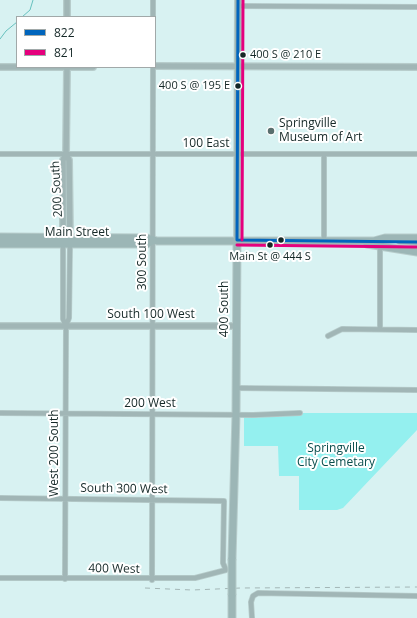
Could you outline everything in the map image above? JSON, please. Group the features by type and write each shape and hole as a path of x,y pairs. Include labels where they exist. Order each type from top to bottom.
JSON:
{"main road":[{"name":"400 South","path":"232,618 236,414 236,66 238,3"},
{"name":"Main Street","path":"0,237 147,244 153,240 355,241 378,243"},
{"path":"378,243 385,238 417,238"},
{"name":"Main Street","path":"0,244 67,241"},
{"path":"378,243 417,242"},
{"path":"378,243 417,252"}],"street":[{"path":"67,0 67,16"},
{"path":"153,0 153,16"},
{"path":"238,3 417,7"},
{"path":"0,67 16,67"},
{"path":"156,67 417,67"},
{"name":"200 South","path":"66,326 63,319 67,241 63,160 66,154 67,68"},
{"name":"300 South","path":"152,580 154,68"},
{"name":"100 East","path":"0,154 417,154"},
{"path":"324,154 324,241"},
{"path":"378,243 380,328"},
{"name":"South 100 West","path":"0,326 236,326"},
{"name":"West 200 South","path":"65,579 66,326"},
{"path":"328,336 342,328 417,330"},
{"path":"236,388 417,390"},
{"name":"200 West","path":"0,413 275,415 300,413"},
{"name":"South 300 West","path":"0,498 224,501 223,563 226,570"},
{"name":"400 West","path":"0,578 152,580 195,578 226,570"},
{"path":"252,618 253,596 258,593 417,596"}],"green space":[{"name":"Springville City Cemetary","path":"244,413 417,413 417,430 343,508 337,510 299,510 299,476 279,476 278,446 244,446"}],"waterway":[{"path":"23,16 30,10 33,0"},
{"path":"0,39 6,31 16,23"}],"railway":[{"path":"145,588 192,590 241,588 417,587"}],"transit line":[{"name":"822","path":"237,240 238,0"},
{"name":"821","path":"242,240 243,0"},
{"name":"822","path":"237,240 417,242"},
{"name":"821","path":"237,245 417,247"}],"place":[{"name":"400 S @ 210 E","path":"243,55"},
{"name":"400 S @ 195 E","path":"238,86"},
{"name":"Springville Museum of Art","path":"271,131"},
{"name":"Main St @ 444 S","path":"270,245"}]}
